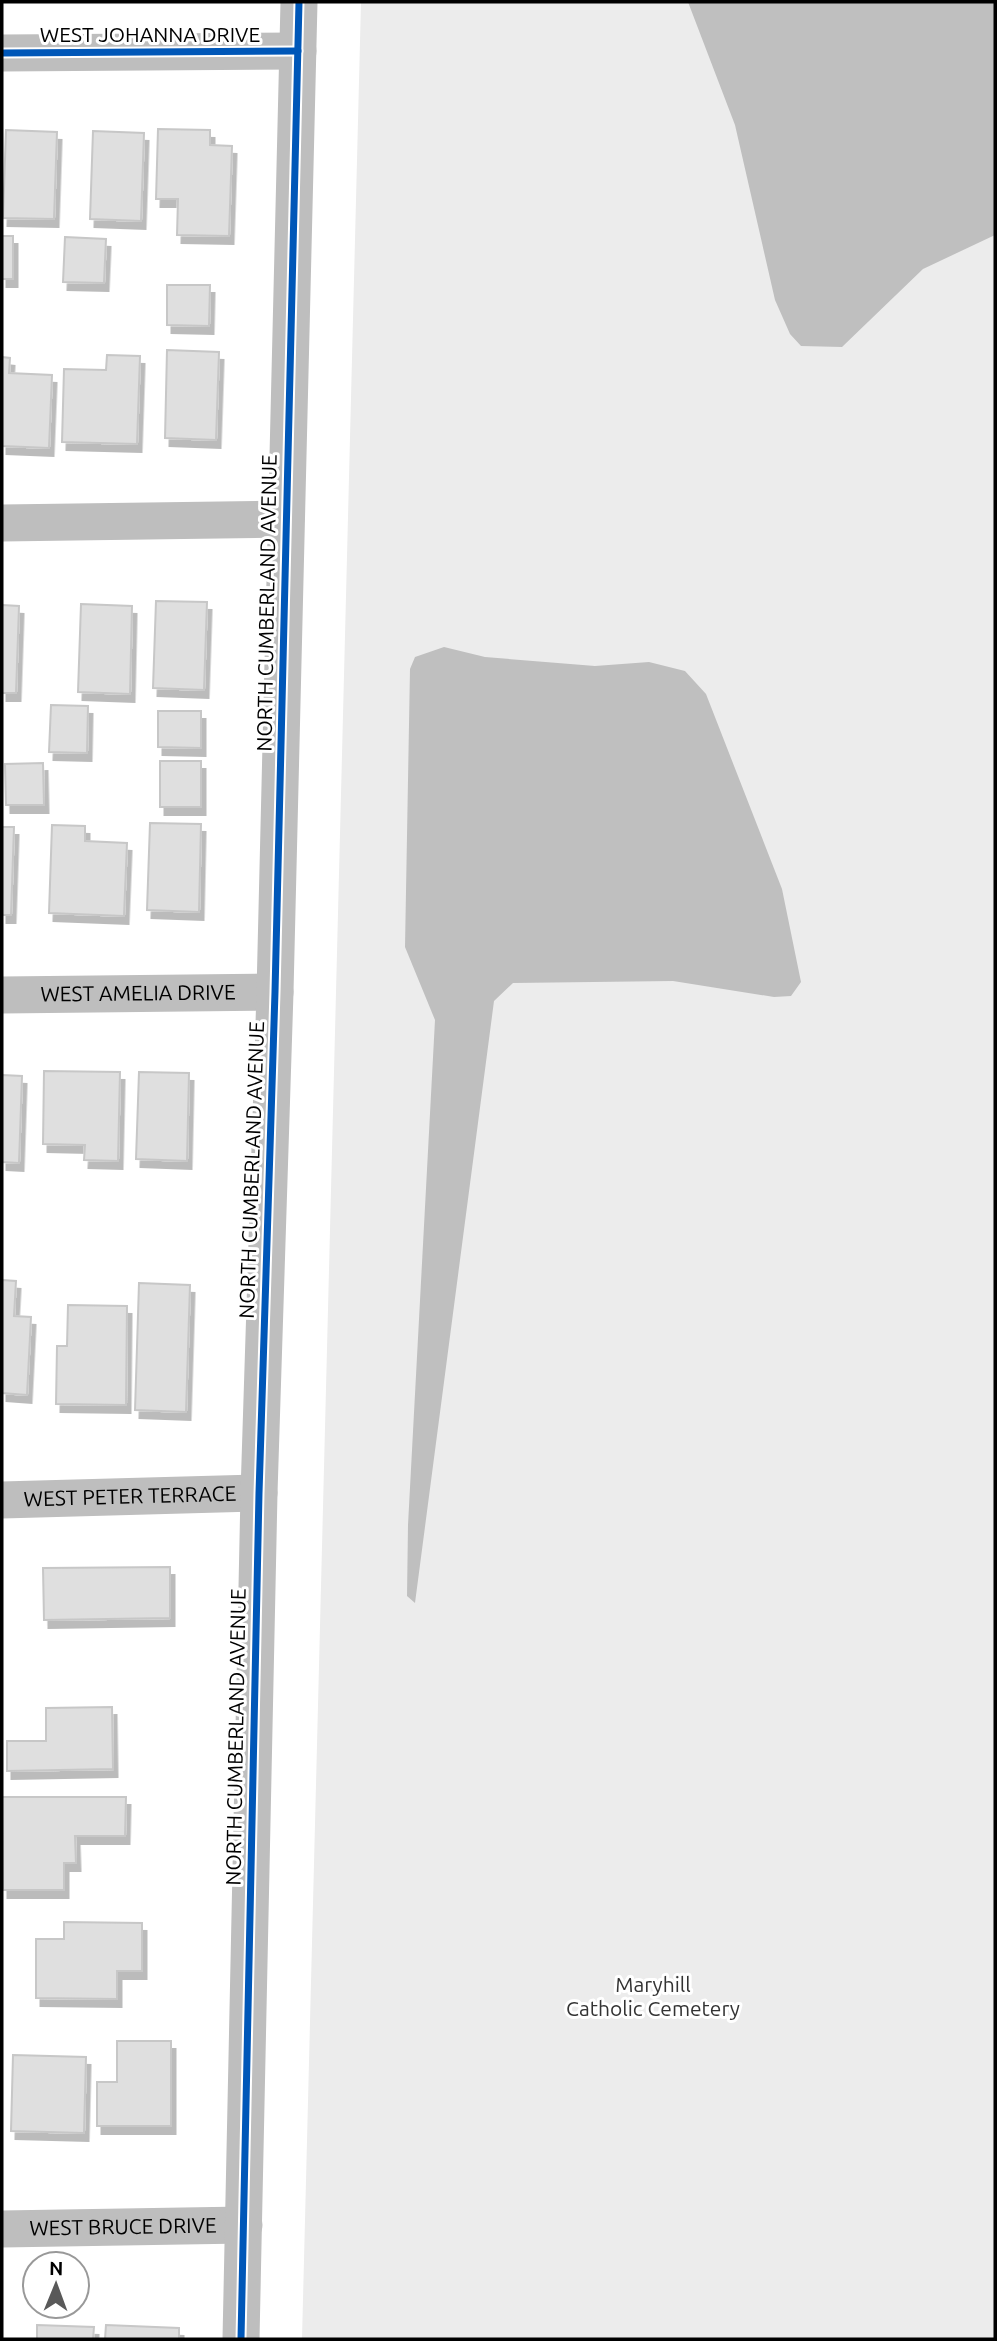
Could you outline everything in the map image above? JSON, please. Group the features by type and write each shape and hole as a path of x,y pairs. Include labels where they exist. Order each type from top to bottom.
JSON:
{"street":[{"name":"NORTH CUMBERLAND AVENUE","path":"242,2339 259,1493 275,992 299,2"},
{"name":"WEST JOHANNA DRIVE","path":"2,53 298,51"},
{"path":"2,523 286,519"},
{"name":"WEST AMELIA DRIVE","path":"2,995 275,992"},
{"name":"WEST PETER TERRACE","path":"2,1500 259,1493"},
{"name":"WEST BRUCE DRIVE","path":"2,2229 244,2225"}],"green space":[{"name":"Maryhill Catholic Cemetery","path":"361,2 995,2 995,2339 302,2339"}],"shaded area":[{"path":"688,2 995,2 995,235 923,269 842,347 801,346 790,334 775,300 735,125"},
{"path":"444,647 485,657 595,666 649,662 685,671 706,694 782,889 801,982 791,996 774,997 673,981 513,983 494,1001 415,1603 407,1596 408,1525 435,1020 405,947 410,669 415,657"}],"building":[{"path":"158,129 210,130 210,145 232,146 229,236 177,235 178,199 156,199"},
{"path":"6,130 57,132 54,219 3,218"},
{"path":"93,131 144,133 141,221 90,219"},
{"path":"2,236 13,236 13,279 2,279"},
{"path":"65,237 106,239 104,283 63,282"},
{"path":"167,285 210,285 209,326 167,325"},
{"path":"167,350 219,352 216,440 165,438"},
{"path":"107,355 140,356 137,444 62,442 64,369 106,370"},
{"path":"2,357 10,358 9,373 52,375 49,448 2,446"},
{"path":"156,601 207,602 204,690 153,688"},
{"path":"81,604 132,606 130,694 78,692"},
{"path":"2,605 19,606 16,693 2,693"},
{"path":"51,705 88,706 87,753 49,752"},
{"path":"158,711 201,711 201,748 158,747"},
{"path":"160,761 201,761 201,807 160,807"},
{"path":"43,763 44,805 6,805 5,764"},
{"path":"150,823 201,824 199,912 147,910"},
{"path":"52,825 85,826 85,841 127,843 124,916 49,913"},
{"path":"2,827 14,827 11,915 2,915"},
{"path":"44,1071 120,1072 118,1161 84,1160 85,1145 43,1144"},
{"path":"139,1072 189,1073 187,1161 136,1159"},
{"path":"2,1075 22,1076 19,1163 2,1162"},
{"path":"2,1280 16,1281 14,1316 31,1317 27,1395 2,1393"},
{"path":"139,1283 190,1285 186,1412 135,1410"},
{"path":"68,1305 127,1306 126,1405 56,1404 57,1346 67,1346"},
{"path":"170,1567 170,1618 44,1620 43,1568"},
{"path":"112,1707 113,1769 7,1771 7,1741 46,1741 46,1708"},
{"path":"2,1797 126,1797 125,1836 75,1836 76,1863 64,1863 64,1890 3,1890"},
{"path":"64,1922 142,1923 142,1971 117,1971 117,1999 36,1998 36,1939 64,1939"},
{"path":"117,2041 171,2041 171,2126 97,2126 97,2082 117,2082"},
{"path":"13,2055 86,2057 84,2133 11,2131"},
{"path":"37,2325 94,2327 93,2339 37,2339"},
{"path":"106,2325 179,2328 179,2339 105,2339"}],"cycle path":[{"path":"241,2339 259,1493 275,992 299,2"},
{"path":"2,53 298,51"}]}
